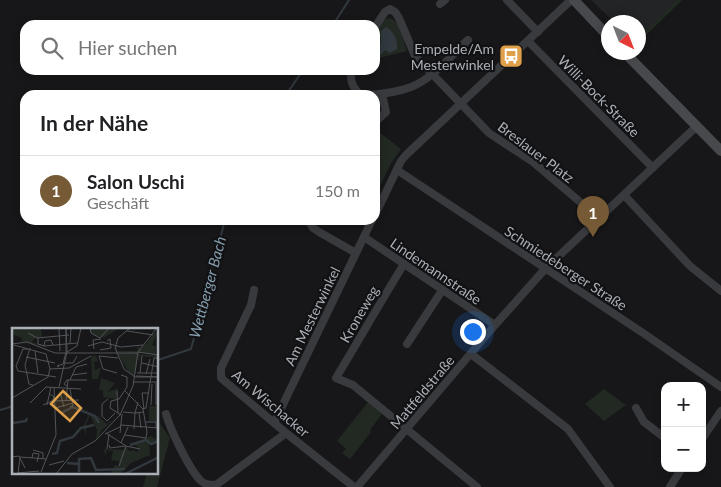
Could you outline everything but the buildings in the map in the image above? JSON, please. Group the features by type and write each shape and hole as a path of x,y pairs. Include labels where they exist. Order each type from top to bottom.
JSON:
{"street":[{"path":"507,0 538,32"},
{"path":"380,205 401,161 406,155 573,0 601,29"},
{"name":"Breslauer Platz","path":"380,20 385,12 390,9 395,12 415,56 489,133 533,162 599,218"},
{"path":"380,117 386,112 382,94 412,87 420,83 468,40"},
{"name":"Willi-Bock-Straße","path":"528,41 653,168"},
{"path":"632,60 721,151"},
{"path":"351,75 350,78 356,90"},
{"name":"Mattfeldstraße","path":"356,487 545,269 696,126"},
{"name":"Schmiedeberger Straße","path":"397,170 721,387"},
{"path":"624,195 690,266 721,291"},
{"path":"311,225 318,232 356,253"},
{"name":"Am Mesterwinkel","path":"274,423 370,225"},
{"name":"Lindemannstraße","path":"364,237 495,325"},
{"name":"Kroneweg","path":"404,264 336,378 353,385 406,430"},
{"path":"406,344 443,289"},
{"name":"Am Wischacker","path":"254,290 251,305 221,368 221,378 286,433 356,487"},
{"path":"471,354 568,429 610,487"},
{"path":"636,408 644,422 661,435"},
{"path":"706,433 721,411"},
{"path":"166,414 169,427 189,464 202,483 209,485 216,485 286,433"},
{"path":"406,430 477,487"},
{"path":"670,487 679,472"}],"shaded area":[{"path":"591,0 676,0 647,29 646,15 607,15"},
{"path":"676,0 682,0 646,35 647,29"},
{"path":"388,18 396,22 403,36 407,51 380,58 380,25"},
{"path":"386,27 395,36 397,49 390,53 385,50 380,55 381,31"},
{"path":"380,133 401,149 390,165 380,186"},
{"path":"604,389 626,405 604,421 585,404"},
{"path":"368,402 382,414 350,459 342,453 346,449 337,441"},
{"path":"159,422 170,438 157,487 143,487 147,474 159,474"}],"waterway":[{"name":"Wettberger Bach","path":"336,20 349,0"},
{"name":"Wettberger Bach","path":"289,90 300,75"},
{"name":"Wettberger Bach","path":"159,360 191,349 224,225"},
{"name":"Wettberger Bach","path":"0,410 12,407"}],"place":[{"name":"Empelde/Am Mesterwinkel","path":"511,56"},
{"name":"Salon Uschi","path":"593,237"}]}
